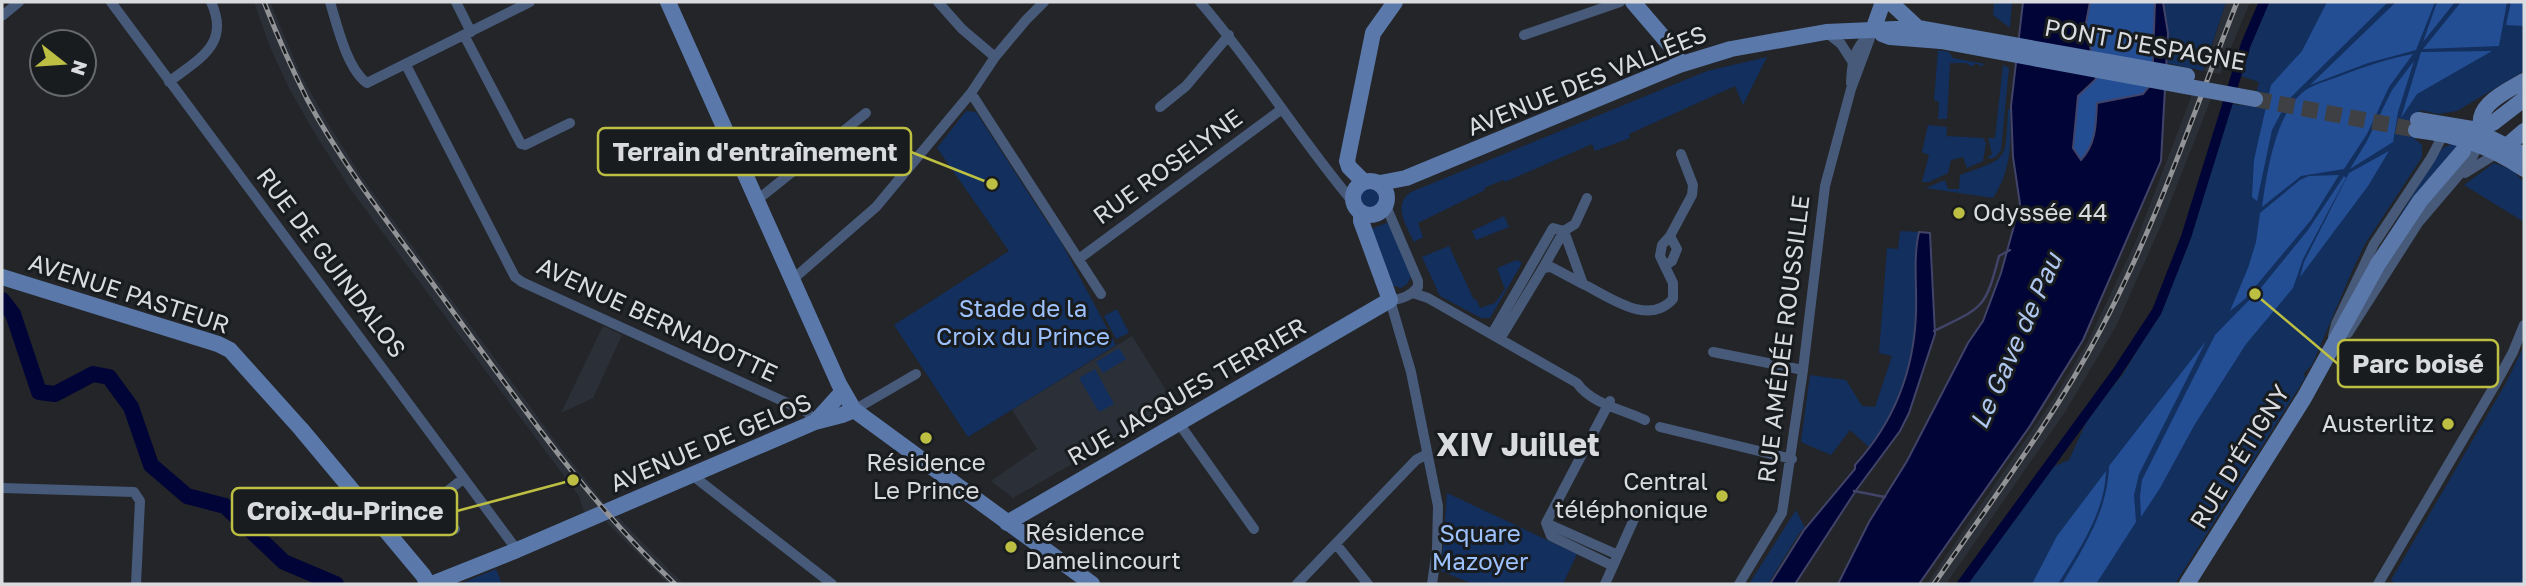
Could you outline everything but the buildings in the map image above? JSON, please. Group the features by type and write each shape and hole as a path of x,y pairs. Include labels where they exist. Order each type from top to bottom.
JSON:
{"street":[{"path":"2,16 19,2"},
{"name":"RUE DE GUINDALOS","path":"111,2 517,550"},
{"path":"169,82 210,49 217,37 218,24 211,2"},
{"path":"330,2 340,38 363,81 372,83 530,2"},
{"path":"456,2 468,34 521,144 525,145 570,123"},
{"path":"668,2 756,201 854,410 1092,584"},
{"path":"938,2 962,29 995,57"},
{"path":"792,279 876,207 971,93 995,57 1044,2"},
{"path":"1200,2 1229,35 1357,208"},
{"path":"1390,300 1401,300 1416,290 1418,281 1379,191 1349,167 1347,161 1373,33 1395,2"},
{"path":"1524,35 1620,2"},
{"path":"1633,2 1675,51 1679,65"},
{"path":"1852,61 1857,47 1873,30 1883,2"},
{"path":"1890,2 1918,28"},
{"name":"AVENUE DES VALLÉES","path":"1357,208 1366,215 1378,215 1379,191 1406,178 1679,65 1731,49 1826,32 1918,28 1941,36"},
{"name":"AVENUE DES VALLÉES","path":"1873,30 1890,37 1941,36"},
{"name":"RUE AMÉDÉE ROUSSILLE","path":"1739,584 1783,513 1804,370 1825,186 1851,89 1873,30"},
{"path":"1826,32 1842,44 1852,61"},
{"path":"1160,107 1186,86 1229,35"},
{"name":"PONT D'ESPAGNE","path":"1941,36 2257,94"},
{"name":"RUE AMÉDÉE ROUSSILLE","path":"1851,89 1852,61"},
{"name":"AVENUE BERNADOTTE","path":"406,65 515,277 807,412 815,422"},
{"path":"2431,128 2494,99 2524,81"},
{"path":"971,93 1101,294"},
{"path":"2494,99 2480,118 2485,134 2524,169"},
{"path":"2431,128 2485,134 2524,99"},
{"name":"RUE ROSELYNE","path":"1080,258 1282,110"},
{"path":"756,201 866,113"},
{"name":"RUE D'ÉTIGNY","path":"2329,353 2336,324 2369,253 2435,150 2431,128"},
{"path":"2503,149 2524,131"},
{"name":"RUE D'ÉTIGNY","path":"2187,584 2304,398 2329,353 2347,334 2423,217 2470,162 2485,134"},
{"path":"2503,149 2524,155"},
{"name":"RUE D'ÉTIGNY","path":"2457,178 2503,149"},
{"path":"2329,353 2378,264 2406,220 2463,151"},
{"path":"1543,268 1551,267 1639,310 1653,312 1667,306 1673,299 1673,283 1660,256 1661,249 1692,195 1693,185 1681,154"},
{"path":"1379,191 1355,190 1357,208 1390,300 1410,372 1438,506 1437,549 1432,584"},
{"path":"1496,336 1543,268 1564,231 1575,224 1587,198"},
{"path":"1496,336 1553,228 1564,231"},
{"path":"1564,231 1583,284"},
{"name":"AVENUE PASTEUR","path":"2,277 218,344 236,354 430,584"},
{"path":"1416,290 1577,383 1583,383 1610,402 1632,410 1640,418"},
{"name":"RUE JACQUES TERRIER","path":"1007,523 1390,300"},
{"path":"2378,584 2501,374 2524,325"},
{"path":"1713,352 1804,370"},
{"path":"854,410 916,374"},
{"path":"815,422 843,391"},
{"path":"1610,402 1546,523 1616,561"},
{"name":"AVENUE DE GELOS","path":"430,584 517,550 815,422 854,410"},
{"path":"1178,422 1254,529"},
{"path":"1660,427 1791,459"},
{"path":"1297,584 1416,460 1427,454"},
{"path":"692,475 832,584"},
{"path":"455,528 439,526 428,510 429,506 464,478"},
{"path":"2,488 134,492 140,501 136,584"},
{"path":"1605,584 1639,508"},
{"path":"1336,544 1368,584"}],"shaded area":[{"path":"254,2 270,2 300,73 363,179 604,503 597,508 584,512 579,496 351,190 289,88 270,47"},
{"path":"2090,2 2155,2 2152,83 2143,94 2097,103 2092,141 2081,160 2073,148 2078,96 2096,79 2086,23"},
{"path":"2226,2 2250,2 2220,74 2204,71"},
{"path":"2327,2 2388,2 2288,100 2272,130 2257,201 2252,197 2254,160 2271,85 2302,51"},
{"path":"2396,2 2435,2 2416,50 2368,63 2310,85"},
{"path":"2438,2 2455,2 2423,42 2436,5"},
{"path":"2461,2 2507,2 2499,46 2423,49"},
{"path":"2511,2 2524,2 2524,26 2506,25"},
{"path":"2492,51 2417,94 2401,118 2421,52"},
{"path":"2413,54 2389,87 2367,134 2344,169 2301,176 2262,207 2275,142 2288,110 2298,97 2322,82 2379,62"},
{"path":"2414,61 2398,112 2393,142 2350,169 2392,90"},
{"path":"2192,95 2211,99 2162,223 2116,326 2065,412 1946,584 1927,584 2056,395 2087,343 2136,241"},
{"path":"2389,151 2368,186 2300,277 2304,262 2349,173"},
{"path":"2339,175 2311,220 2245,299 2230,311 2256,242 2260,213 2300,180 2309,176"},
{"path":"2344,176 2346,178 2303,259 2293,288 2246,344 2141,517 2142,480 2215,335 2260,289 2308,230"},
{"path":"603,326 622,335 593,398 561,413"},
{"path":"1132,336 1176,406 1148,424 1144,419 1013,498 991,481 1037,449 1012,410"},
{"path":"2206,341 2139,474 2134,495 2136,522 2096,584 2062,584 2099,513 2108,482 2109,466"},
{"path":"2106,471 2105,486 2096,516 2058,584 2032,584 2057,536"},
{"path":"618,517 684,584 668,584 606,522"}],"green space":[{"path":"1994,2 2012,2 2010,28 1993,15"},
{"path":"2163,2 2226,2 2203,71 2167,63 2168,33"},
{"path":"2269,2 2524,2 2524,71 2457,111 2438,114 2420,110 2415,139 2422,145 2422,157 2365,244 2312,365 2304,373 2305,378 2175,584 1968,584 2050,468 2069,460 2090,414 2123,374 2160,312 2191,238 2230,104 2253,106 2259,82 2238,75"},
{"path":"1938,50 1949,52 1953,58 1985,64 1979,67 1979,64 1974,64 1973,67 1966,63 1950,63 1947,119 1938,119 1939,102 1934,100"},
{"path":"1767,57 1743,105 1735,86 1629,134 1630,138 1595,151 1592,144 1505,182 1503,180 1418,223 1423,237 1414,242 1401,209 1405,197 1411,192 1707,71"},
{"path":"2003,65 2009,68 2001,150 1996,157 1989,159 1992,154 1988,138 1995,138"},
{"path":"2008,109 2009,155 2004,176 1993,198 1926,188 1945,180 1948,189 1959,189 1960,175 1988,165 2002,155"},
{"name":"Stade de la Croix du Prince","path":"966,111 976,112 1054,229 1116,345 968,437 894,325 1009,251 937,148"},
{"path":"1928,125 1947,127 1946,141 1947,136 1983,138 1986,143 1983,161 1967,168 1963,157 1951,160 1948,173 1929,182 1922,182 1929,155 1922,152"},
{"path":"2451,144 2458,146 2382,245 2436,157 2443,148"},
{"path":"2494,163 2512,170 2524,182 2524,222 2464,185"},
{"path":"1370,187 1381,194 1382,199 1375,210 1370,211 1359,204 1358,199 1365,188"},
{"path":"1504,216 1509,227 1476,240 1472,231"},
{"path":"1389,222 1412,275 1401,288 1392,285 1369,230"},
{"path":"1900,231 1919,232 1915,322 1905,379 1891,414 1869,447 1850,430 1831,455 1801,441 1810,375 1846,380 1862,406 1875,407 1892,356 1879,353 1887,248 1898,249"},
{"path":"1449,246 1480,308 1495,303 1505,289 1497,268 1517,260 1522,263 1490,318 1481,318 1440,296 1422,257"},
{"path":"1117,309 1129,333 1116,339 1104,316"},
{"path":"2524,346 2524,584 2395,583 2391,580 2506,383"},
{"path":"1119,348 1126,359 1103,373 1096,362"},
{"path":"1095,369 1114,404 1099,412 1079,378"},
{"name":"Square Mazoyer","path":"1447,493 1577,554 1563,584 1473,584 1441,571"},
{"path":"1796,510 1805,528 1768,584 1749,584"},
{"path":"496,569 502,584 460,584"}],"water":[{"name":"Le Gave de Pau","path":"2023,2 2090,2 2086,23 2096,79 2078,96 2073,148 2081,160 2092,141 2097,103 2143,94 2152,83 2155,2 2163,2 2168,33 2161,161 2083,340 2030,426 1919,584 1838,584 1869,522 1907,461 1968,343 1983,321 2001,273 2020,204 2013,157 2011,106"},
{"path":"1919,232 1930,233 1935,334 1909,413 1900,431 1857,489 1795,584 1770,584 1804,530 1869,449 1899,395 1911,355 1914,334"}],"waterway":[{"path":"1962,584 2117,372 2157,311 2186,237 2246,44 2264,2"},
{"path":"1934,331 1980,305 1990,287 1999,256 2010,250"},
{"path":"2,300 13,314 39,392 55,394 93,374 109,377 131,407 151,465 187,496 225,506 284,562 336,584"},
{"path":"1854,491 1885,497"}],"tunnel":[{"path":"2255,99 2416,130"}],"railway":[{"path":"264,2 307,99 339,153 376,206 557,452 613,520 675,584"},
{"path":"1934,584 2042,428 2100,331 2157,210 2237,2"}],"place":[{"name":"Terrain d'entraînement","path":"992,184"},
{"name":"Odyssée 44","path":"1959,213"},
{"name":"Parc boisé","path":"2255,294"},
{"name":"Austerlitz","path":"2448,424"},
{"name":"Résidence Le Prince","path":"926,438"},
{"name":"Croix-du-Prince","path":"573,480"},
{"name":"Central téléphonique","path":"1722,496"},
{"name":"Résidence Damelincourt","path":"1011,547"}],"district":[{"name":"XIV Juillet","path":"1518,445"}]}
